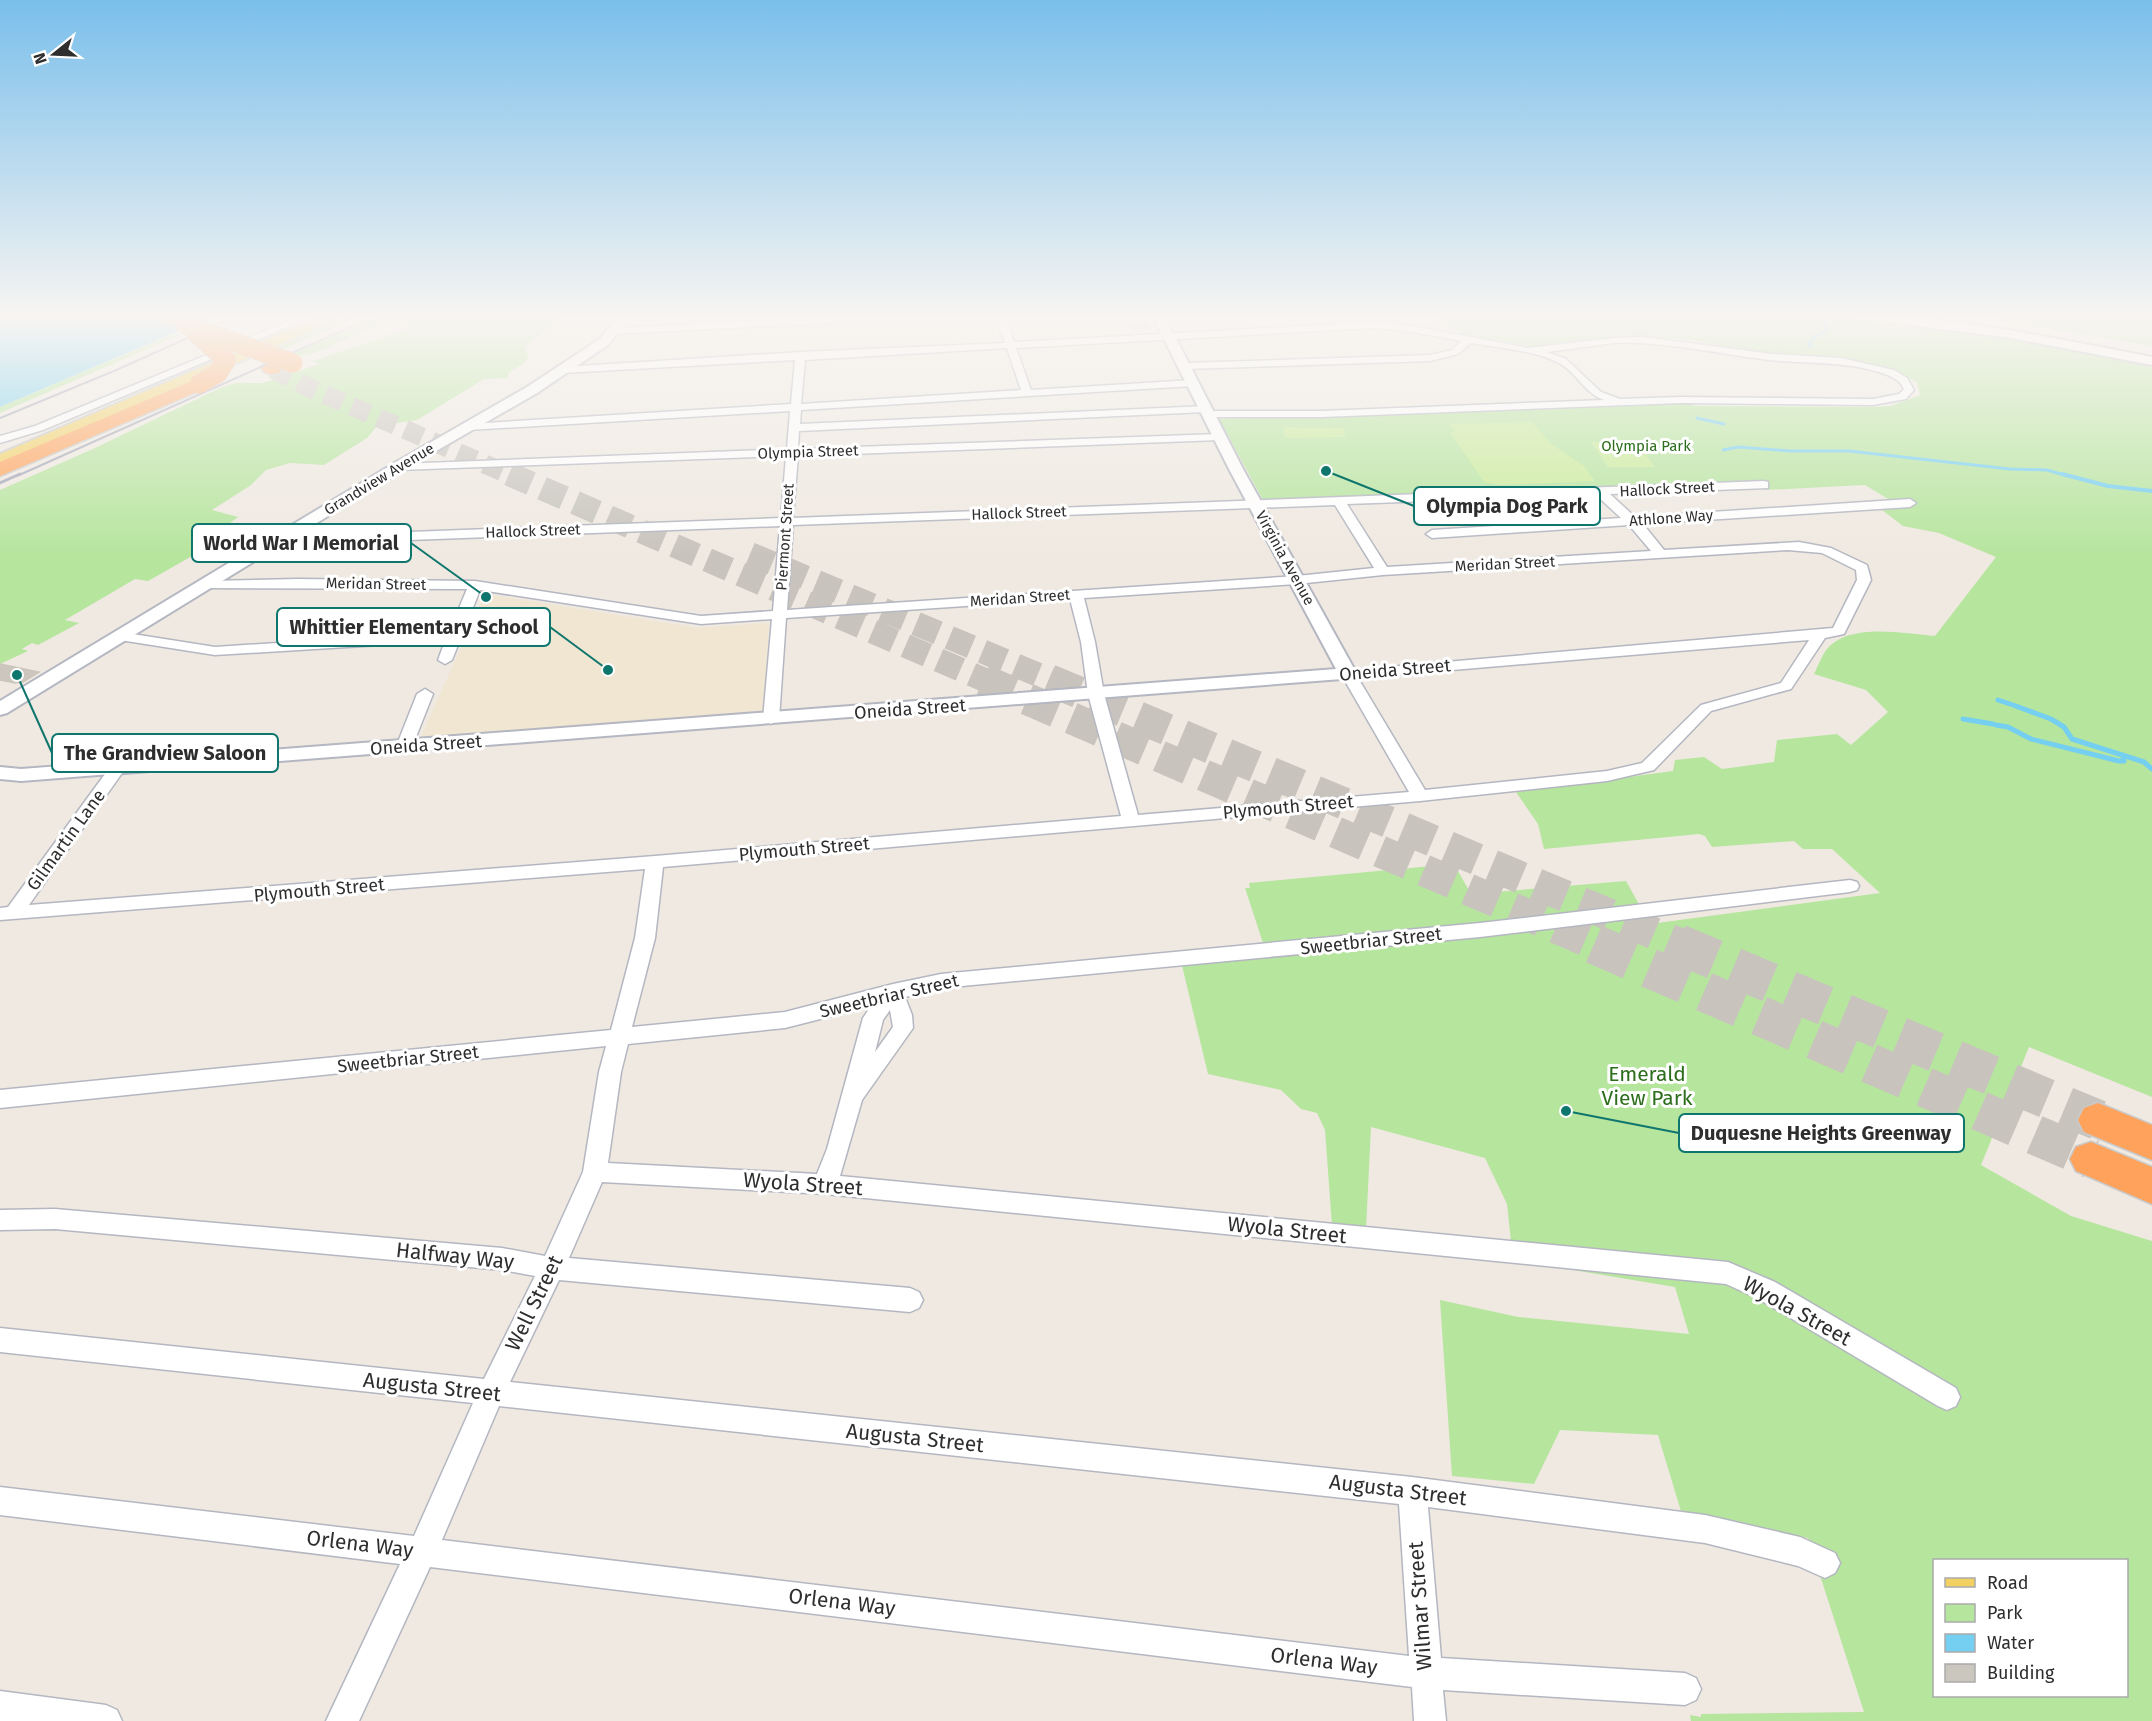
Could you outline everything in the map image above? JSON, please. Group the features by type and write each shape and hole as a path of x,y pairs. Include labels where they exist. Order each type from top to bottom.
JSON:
{"highway":[{"path":"0,453 135,395"},
{"path":"0,470 173,395"},
{"path":"2152,1143 2094,1140 2152,1186"}],"main road":[{"path":"0,461 151,395"}],"street":[{"path":"0,440 39,428 118,395"},
{"name":"Grandview Avenue","path":"0,709 519,395"},
{"name":"Piermont Street","path":"771,719 798,395"},
{"path":"468,427 975,395"},
{"name":"Virginia Avenue","path":"1200,395 1219,437 1348,674 1420,796"},
{"path":"1586,404 1595,399 1596,395"},
{"path":"1601,395 1623,402"},
{"path":"794,428 1208,411 1321,414 1680,400 1882,401 1901,395"},
{"name":"Olympia Street","path":"398,467 1219,437"},
{"name":"Hallock Street","path":"275,542 1764,485"},
{"path":"1600,492 1632,521 1661,555"},
{"path":"1339,501 1383,571"},
{"name":"Athlone Way","path":"1432,534 1910,503"},
{"name":"Meridan Street","path":"204,585 297,583 475,585 701,620 1297,580 1383,571 1806,546 1837,553 1862,568 1864,580 1839,631 1820,635"},
{"path":"445,660 475,585"},
{"path":"1076,595 1088,642 1096,694 1131,820"},
{"name":"Oneida Street","path":"0,773 21,775 119,766 404,747 1820,635"},
{"name":"Plymouth Street","path":"7,914 656,862 1420,796 1607,776 1648,767 1706,708 1786,686 1820,635"},
{"path":"120,636 215,651 455,636"},
{"path":"404,747 425,694"},
{"name":"Gilmartin Lane","path":"7,914 119,766"},
{"name":"Well Street","path":"342,1721 422,1551 491,1393 552,1268 595,1172 602,1118 645,938 656,862"},
{"name":"Sweetbriar Street","path":"0,1099 785,1020 893,991 941,981 1480,930 1850,886"},
{"path":"849,1104 903,1028 902,1015 893,991"},
{"path":"825,1184 838,1149 873,1018 893,991"},
{"name":"Wyola Street","path":"595,1172 825,1184 1728,1273 1766,1290 1947,1397"},
{"name":"Halfway Way","path":"0,1220 55,1219 502,1259 552,1268 910,1300"},
{"name":"Augusta Street","path":"0,1340 1412,1491 1705,1529 1800,1552 1825,1563"},
{"name":"Wilmar Street","path":"1412,1491 1430,1721"},
{"name":"Orlena Way","path":"0,1501 1425,1673 1685,1689"},
{"path":"0,1707 106,1721"}],"shaded area":[{"path":"485,594 698,628 769,623 763,713 420,739"}],"green space":[{"path":"28,395 41,395 0,413 0,407"},
{"path":"205,395 457,395 417,420 377,426 367,438 324,465 290,463 266,470 251,485 212,510 238,517 226,526 243,527 148,581 135,579 65,620 79,623 38,645 32,643 22,649 28,651 0,664 0,490"},
{"name":"Emerald View Park","path":"1919,395 2152,395 2152,1097 2029,1047 1981,1165 2071,1216 2152,1241 2152,1721 1691,1721 1690,1715 1701,1717 1701,1714 1864,1712 1808,1538 1683,1518 1658,1435 1560,1430 1534,1484 1452,1476 1440,1300 1518,1317 1689,1334 1675,1287 1513,1260 1507,1204 1485,1158 1371,1127 1366,1229 1332,1226 1325,1130 1317,1113 1301,1109 1281,1090 1208,1074 1179,953 1263,943 1245,888 1250,888 1249,883 1454,864 1471,894 1626,881 1650,924 1880,893 1832,849 1803,849 1794,841 1712,847 1705,836 1699,834 1544,849 1538,824 1516,792 1673,771 1675,760 1704,757 1722,769 1774,762 1777,740 1837,734 1851,745 1888,712 1866,690 1814,674 1827,649 1850,635 1864,632 1935,636 1996,557 1939,533 1903,526 1878,507 1898,505 1865,485 1766,490 1757,483 1263,500 1219,419 1689,403 1694,406 1891,406"},
{"path":"1532,422 1551,444 1584,466 1595,481 1499,485 1484,482 1450,432 1455,431 1449,424"},
{"path":"1283,427 1344,428 1345,437 1285,438"},
{"path":"1591,442 1637,442 1655,467 1608,467"}],"water":[{"path":"0,395 27,395 0,407"}],"building":[{"path":"0,664 39,672 23,682 0,680"}],"waterway":[{"path":"1697,418 1724,424"},
{"path":"1723,450 1738,447 1790,451 1849,451 2010,469 2047,470 2068,476"},
{"path":"2062,474 2108,486 2152,491"},
{"path":"1998,700 2010,704"},
{"path":"2013,705 2051,719 2064,727 2072,739 2144,762 2152,769"},
{"path":"1963,719 1993,724"},
{"path":"1996,725 2008,727 2031,739 2119,761 2124,761 2123,756"}],"tunnel":[{"path":"327,395 512,476"},
{"path":"509,474 987,681"},
{"path":"750,554 1053,681"},
{"path":"983,680 1597,945"},
{"path":"1049,680 1682,945"},
{"path":"1594,944 2091,1159"},
{"path":"1678,944 2098,1120"}],"railway":[{"path":"0,418 55,395"},
{"path":"17,476 197,395"},
{"path":"0,483 20,474"}],"place":[{"name":"Olympia Dog Park","path":"1326,471"},
{"name":"World War I Memorial","path":"486,597"},
{"name":"Whittier Elementary School","path":"608,670"},
{"name":"The Grandview Saloon","path":"17,675"},
{"name":"Duquesne Heights Greenway","path":"1566,1111"}],"park label":[{"name":"Olympia Park","path":"1646,446"}]}
